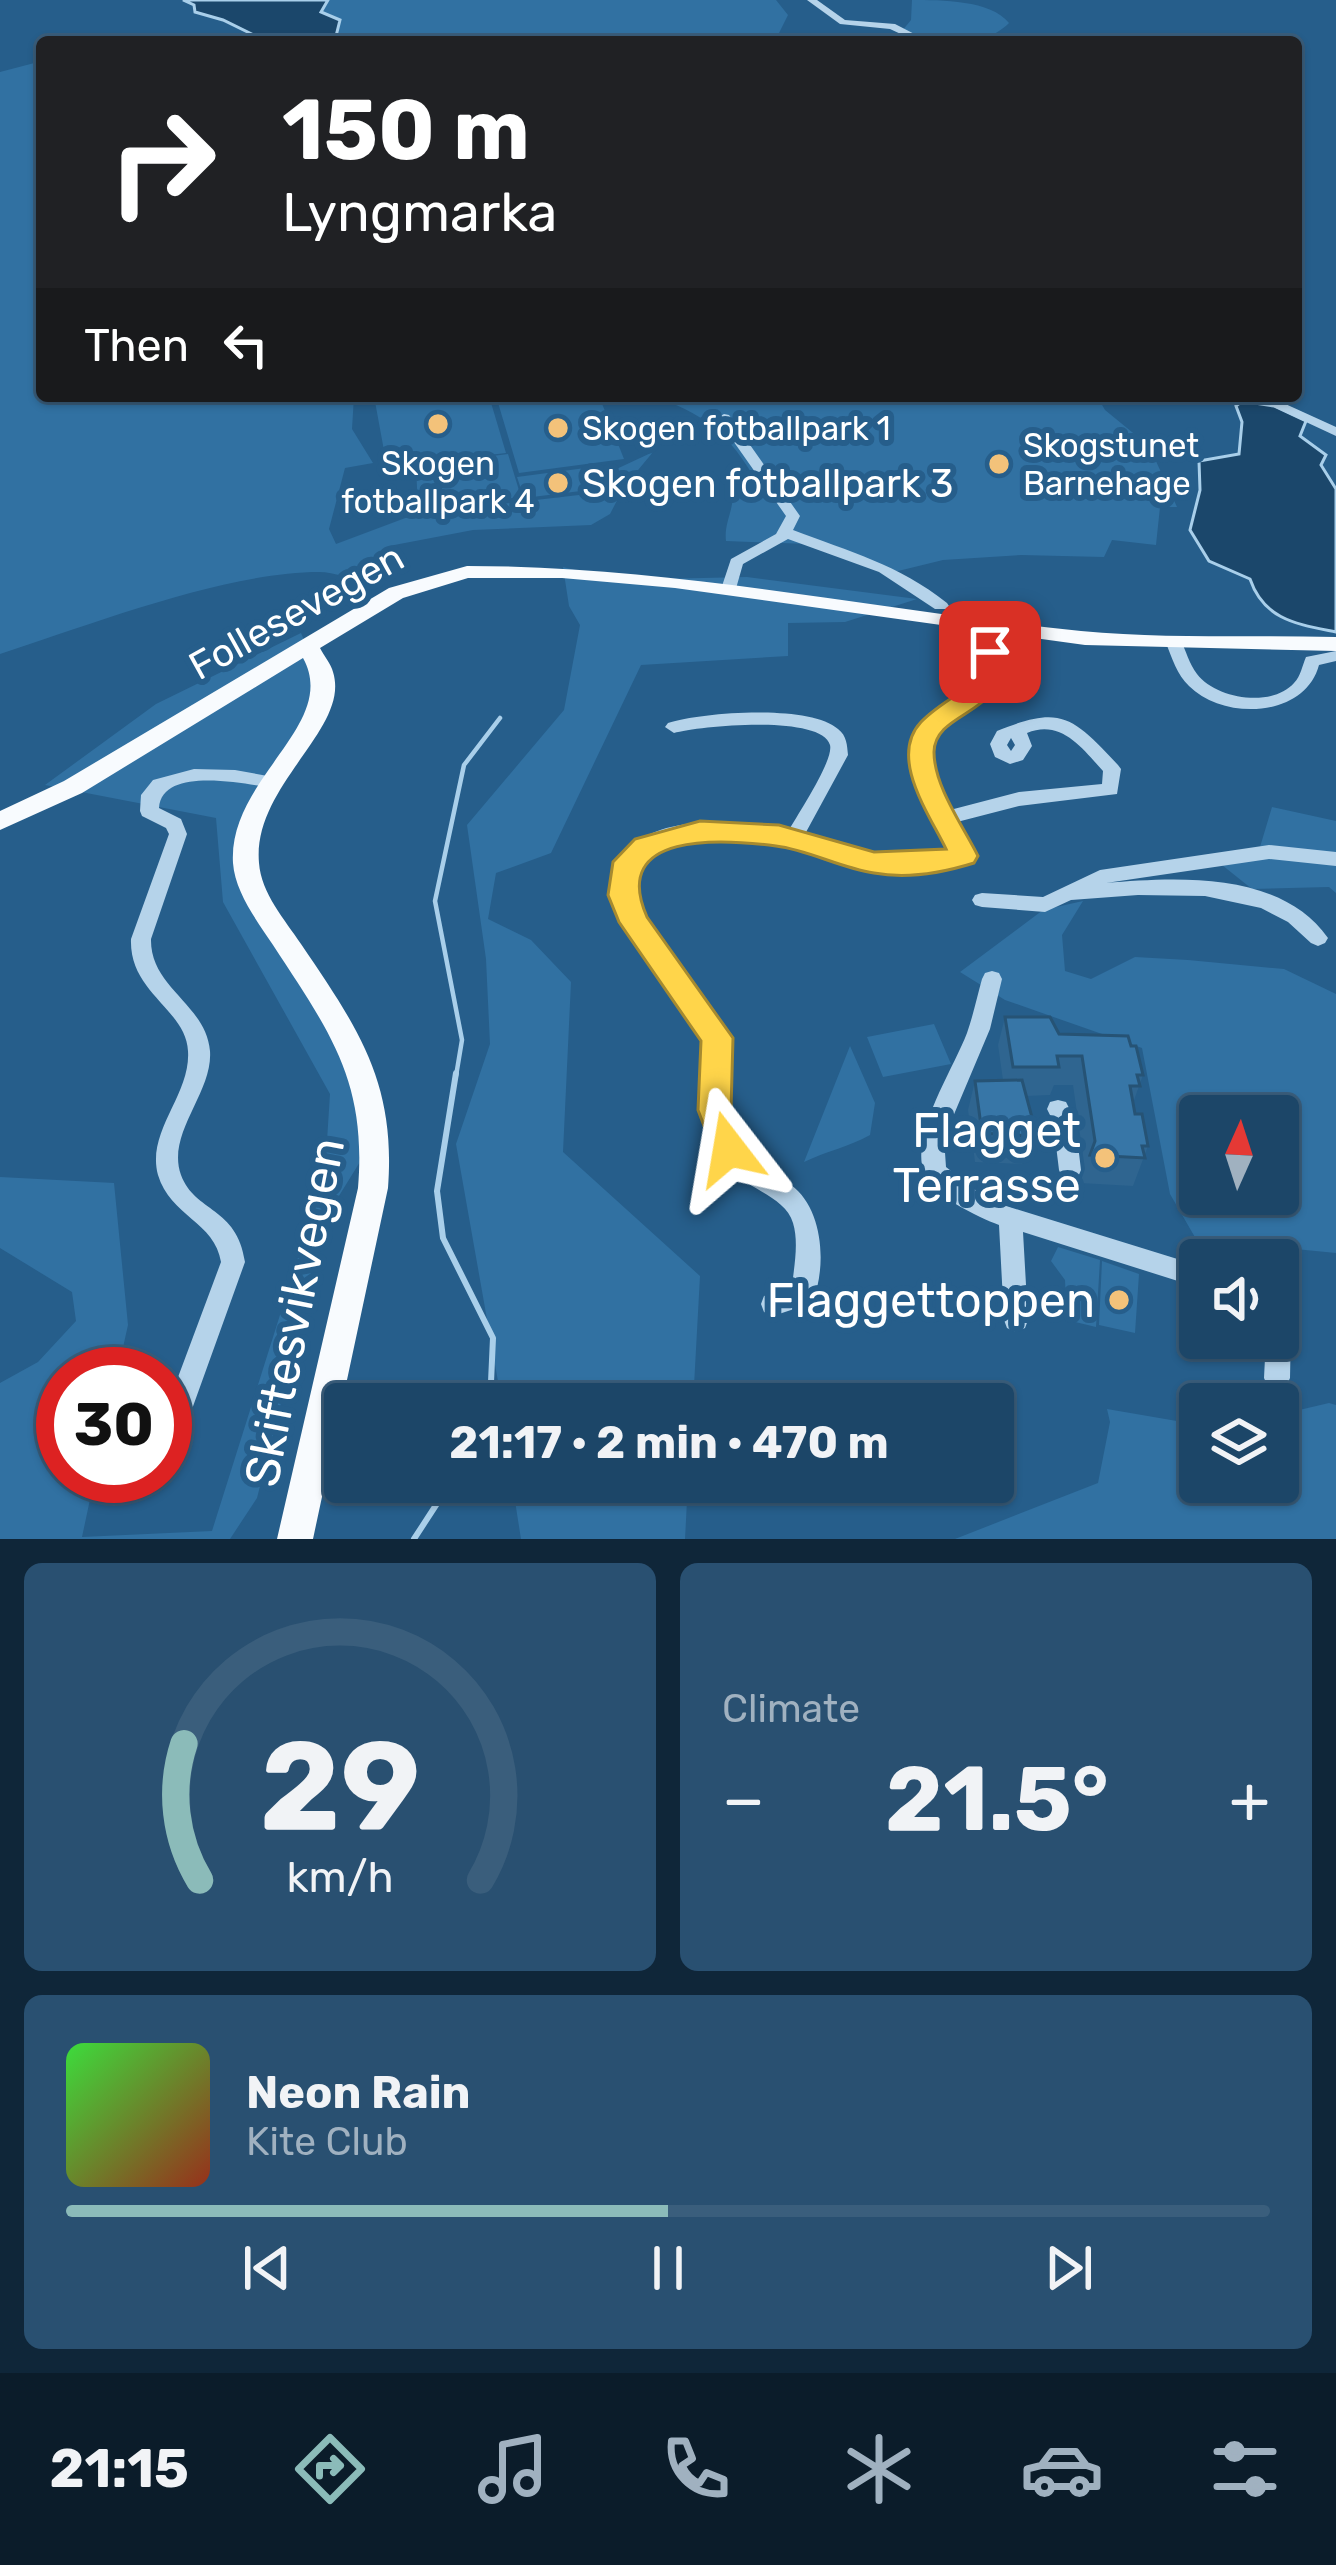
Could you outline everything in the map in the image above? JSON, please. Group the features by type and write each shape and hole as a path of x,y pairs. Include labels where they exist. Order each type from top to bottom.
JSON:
{"main road":[{"name":"Follesevegen","path":"0,821 73,787 396,593 467,572 562,572 729,589 986,627 1174,643 1336,644"},
{"name":"Skiftesvikvegen","path":"295,1539 374,1188 378,1139 372,1094 357,1054 262,906 248,874 248,824 267,781 325,709 327,687 322,674 297,651"}],"street":[{"path":"811,0 843,22 892,26 913,36"},
{"path":"1272,402 1336,432"},
{"path":"724,418 793,516 786,532 736,562 729,589"},
{"path":"786,532 868,558 911,582 941,607"},
{"path":"772,1304 803,1295 806,1237 801,1208 793,1196 739,1160 721,1136 715,1110 717,1038 634,922 622,895 622,878 634,855 669,836 723,830 794,838 874,863 924,864 964,856 924,772 922,742 930,729 988,686 993,664 986,627"},
{"path":"1174,643 1196,684 1217,695 1253,701 1287,698 1306,680 1312,661 1336,656"},
{"path":"674,727 689,720 742,720 802,724 831,732 839,742 836,765 794,838"},
{"path":"947,818 1019,799 1112,789 1112,770 1062,724 1040,720 1013,732"},
{"name":"Skiftesvikvegen","path":"192,1373 232,1262 232,1243 171,1182 168,1163 197,1071 199,1048 140,957 141,938 178,834 174,824 149,811 147,797 170,780 206,774 267,781"},
{"path":"982,900 1032,907 1071,894 1100,877 1269,852 1336,859"},
{"path":"1071,894 1234,891 1273,903 1318,938"},
{"path":"992,979 979,1029 933,1138 935,1171 958,1195 1010,1222 1051,1228 1179,1270"},
{"path":"1058,1109 1064,1120 1070,1170"},
{"path":"1010,1222 1016,1320"},
{"path":"1276,1378 1277,1359"}],"shaded area":[{"path":"183,0 328,0 321,12 340,20 336,36 256,36 195,12 194,5"},
{"path":"328,0 776,0 788,15 778,36 336,36 339,20 320,12"},
{"path":"912,0 951,1 990,10 1009,23 988,36 910,36 902,31 911,20"},
{"path":"36,63 36,402 354,402 352,429 373,463 345,468 329,529 336,544 416,514 596,493 610,472 653,452 624,487 610,514 591,525 473,530 389,546 365,583 319,572 242,581 158,602 0,654 0,72"},
{"name":"Skogen fotballpark 4","path":"375,402 491,402 506,453 387,467"},
{"name":"Skogen fotballpark 1","path":"498,402 601,402 624,459 519,473"},
{"path":"666,402 1100,402 1149,446 1177,507 1160,507 1156,545 1112,540 1104,557 943,560 894,572 808,544 726,541 733,496 757,482 725,438 685,409"},
{"path":"1248,402 1274,406 1306,421 1300,436 1326,455 1321,465 1336,489 1336,632 1295,623 1273,612 1250,579 1209,561 1190,530 1200,490 1199,461 1239,454 1242,422 1236,406"},
{"path":"508,454 521,497 418,509 416,466"},
{"name":"Skogen fotballpark 3","path":"593,467 597,489 524,498 517,477"},
{"path":"563,567 614,580 747,577 917,599 845,622 788,623 788,656 641,665 551,853 496,873 488,919 531,940 571,982 563,1152 700,1276 694,1383 498,1383 456,1144 490,1044 486,959 467,825 564,710 580,625 569,606"},
{"path":"301,633 330,701 251,811 257,883 360,1045 363,1157 329,1212 257,1498 230,1539 0,1539 0,1383 36,1363 36,1503 89,1503 82,1537 212,1531 325,1172 330,1094 223,902 216,818 45,785 156,704"},
{"path":"1272,807 1336,821 1336,893 1329,887 1252,889 1217,861 1257,857"},
{"path":"1083,901 1062,935 1065,971 1091,979 1135,957 1188,960 1284,969 1336,994 1336,1253 1299,1249 1299,1239 1196,1239 1182,1215 1299,1215 1299,1095 1179,1095 1179,1210 1170,1194 1142,1048 1005,1000 960,972 1043,910"},
{"path":"934,1024 951,1064 883,1077 867,1037"},
{"path":"850,1046 875,1103 870,1135 804,1162"},
{"path":"0,1177 114,1183 128,1325 123,1347 52,1347 76,1321 72,1292 0,1248"},
{"name":"Flaggettoppen","path":"1058,1247 1100,1260 1096,1327 1067,1320 1065,1280 1051,1261"},
{"name":"Flaggettoppen","path":"1102,1261 1139,1274 1135,1333 1099,1325"},
{"path":"1336,1405 1336,1539 955,1539 1098,1483 1110,1422 1107,1409 1179,1421 1179,1503 1299,1503 1299,1410"},
{"path":"515,1503 687,1503 685,1539 521,1539"}],"building":[{"path":"1005,1017 1050,1017 1059,1034 1128,1036 1131,1046 1136,1046 1143,1075 1137,1075 1140,1086 1130,1086 1135,1114 1142,1114 1148,1146 1142,1146 1145,1158 1090,1155 1095,1141 1082,1056 1057,1056 1059,1067 1013,1067"},
{"path":"1022,1080 1034,1125 1028,1125 1030,1136 982,1133 975,1081"}],"waterway":[{"path":"456,1076 462,1040 435,901 464,765 500,718"},
{"path":"456,1073 437,1191 443,1238 493,1338 491,1383"},
{"path":"414,1539 437,1503"}],"place":[{"name":"Skogen fotballpark 4","path":"438,424"},
{"name":"Skogen fotballpark 1","path":"558,428"},
{"name":"Skogstunet Barnehage","path":"999,464"},
{"name":"Skogen fotballpark 3","path":"558,483"},
{"name":"Flagget Terrasse","path":"1105,1158"},
{"name":"Flaggettoppen","path":"1119,1300"}],"route":[{"path":"729,1149 716,1124 717,1038 626,908 624,870 634,855 662,838 723,830 794,838 874,863 924,864 964,856 928,783 920,750 930,729 988,686 993,664 990,652"}]}
